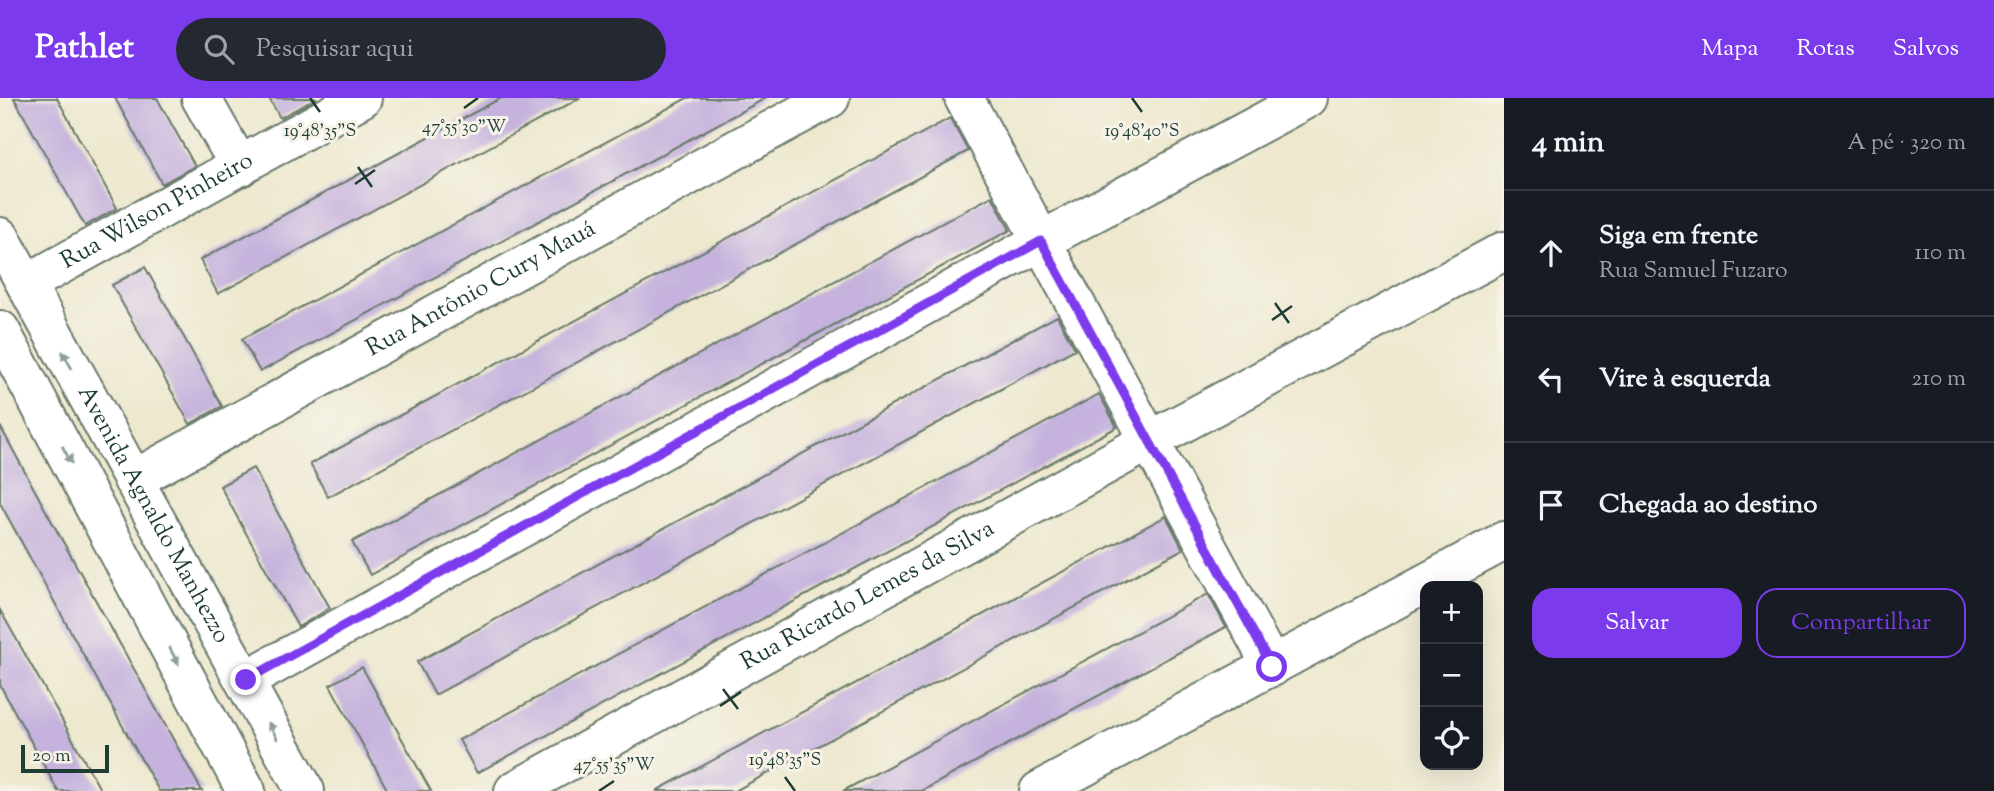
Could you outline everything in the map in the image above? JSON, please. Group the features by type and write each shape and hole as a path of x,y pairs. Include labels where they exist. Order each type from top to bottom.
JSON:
{"street":[{"path":"201,98 240,167"},
{"name":"Rua Wilson Pinheiro","path":"26,284 362,98"},
{"name":"Rua Antônio Cury Mauá","path":"133,480 830,98"},
{"path":"964,98 1272,667"},
{"path":"246,680 1041,241 1308,98"},
{"name":"Avenida Agnaldo Manhezzo","path":"0,237 305,791"},
{"name":"Rua Ricardo Lemes da Silva","path":"514,791 1149,440 1504,251"},
{"name":"Avenida Agnaldo Manhezzo","path":"0,330 246,791"},
{"path":"1039,791 1504,541"}],"building":[{"path":"14,98 57,98 117,208 85,226"},
{"path":"115,98 157,98 195,166 162,184"},
{"path":"269,98 317,98 280,118"},
{"path":"501,98 580,98 218,294 200,260"},
{"path":"687,98 766,98 260,372 242,339"},
{"path":"950,118 968,151 328,497 310,464"},
{"path":"992,196 1010,230 370,575 352,542"},
{"path":"145,267 222,406 190,424 112,285"},
{"path":"1057,316 1075,349 435,695 417,662"},
{"path":"1099,394 1117,427 477,773 459,740"},
{"path":"0,426 202,791 159,791 122,725 0,503"},
{"path":"253,468 330,608 298,627 220,486"},
{"path":"1166,516 1183,549 735,791 656,791"},
{"path":"1208,594 1226,627 922,791 843,791"},
{"path":"0,610 101,791 58,791 0,685"},
{"path":"362,667 431,791 388,791 330,685"}],"route":[{"path":"246,680 1041,241 1272,667"}]}
